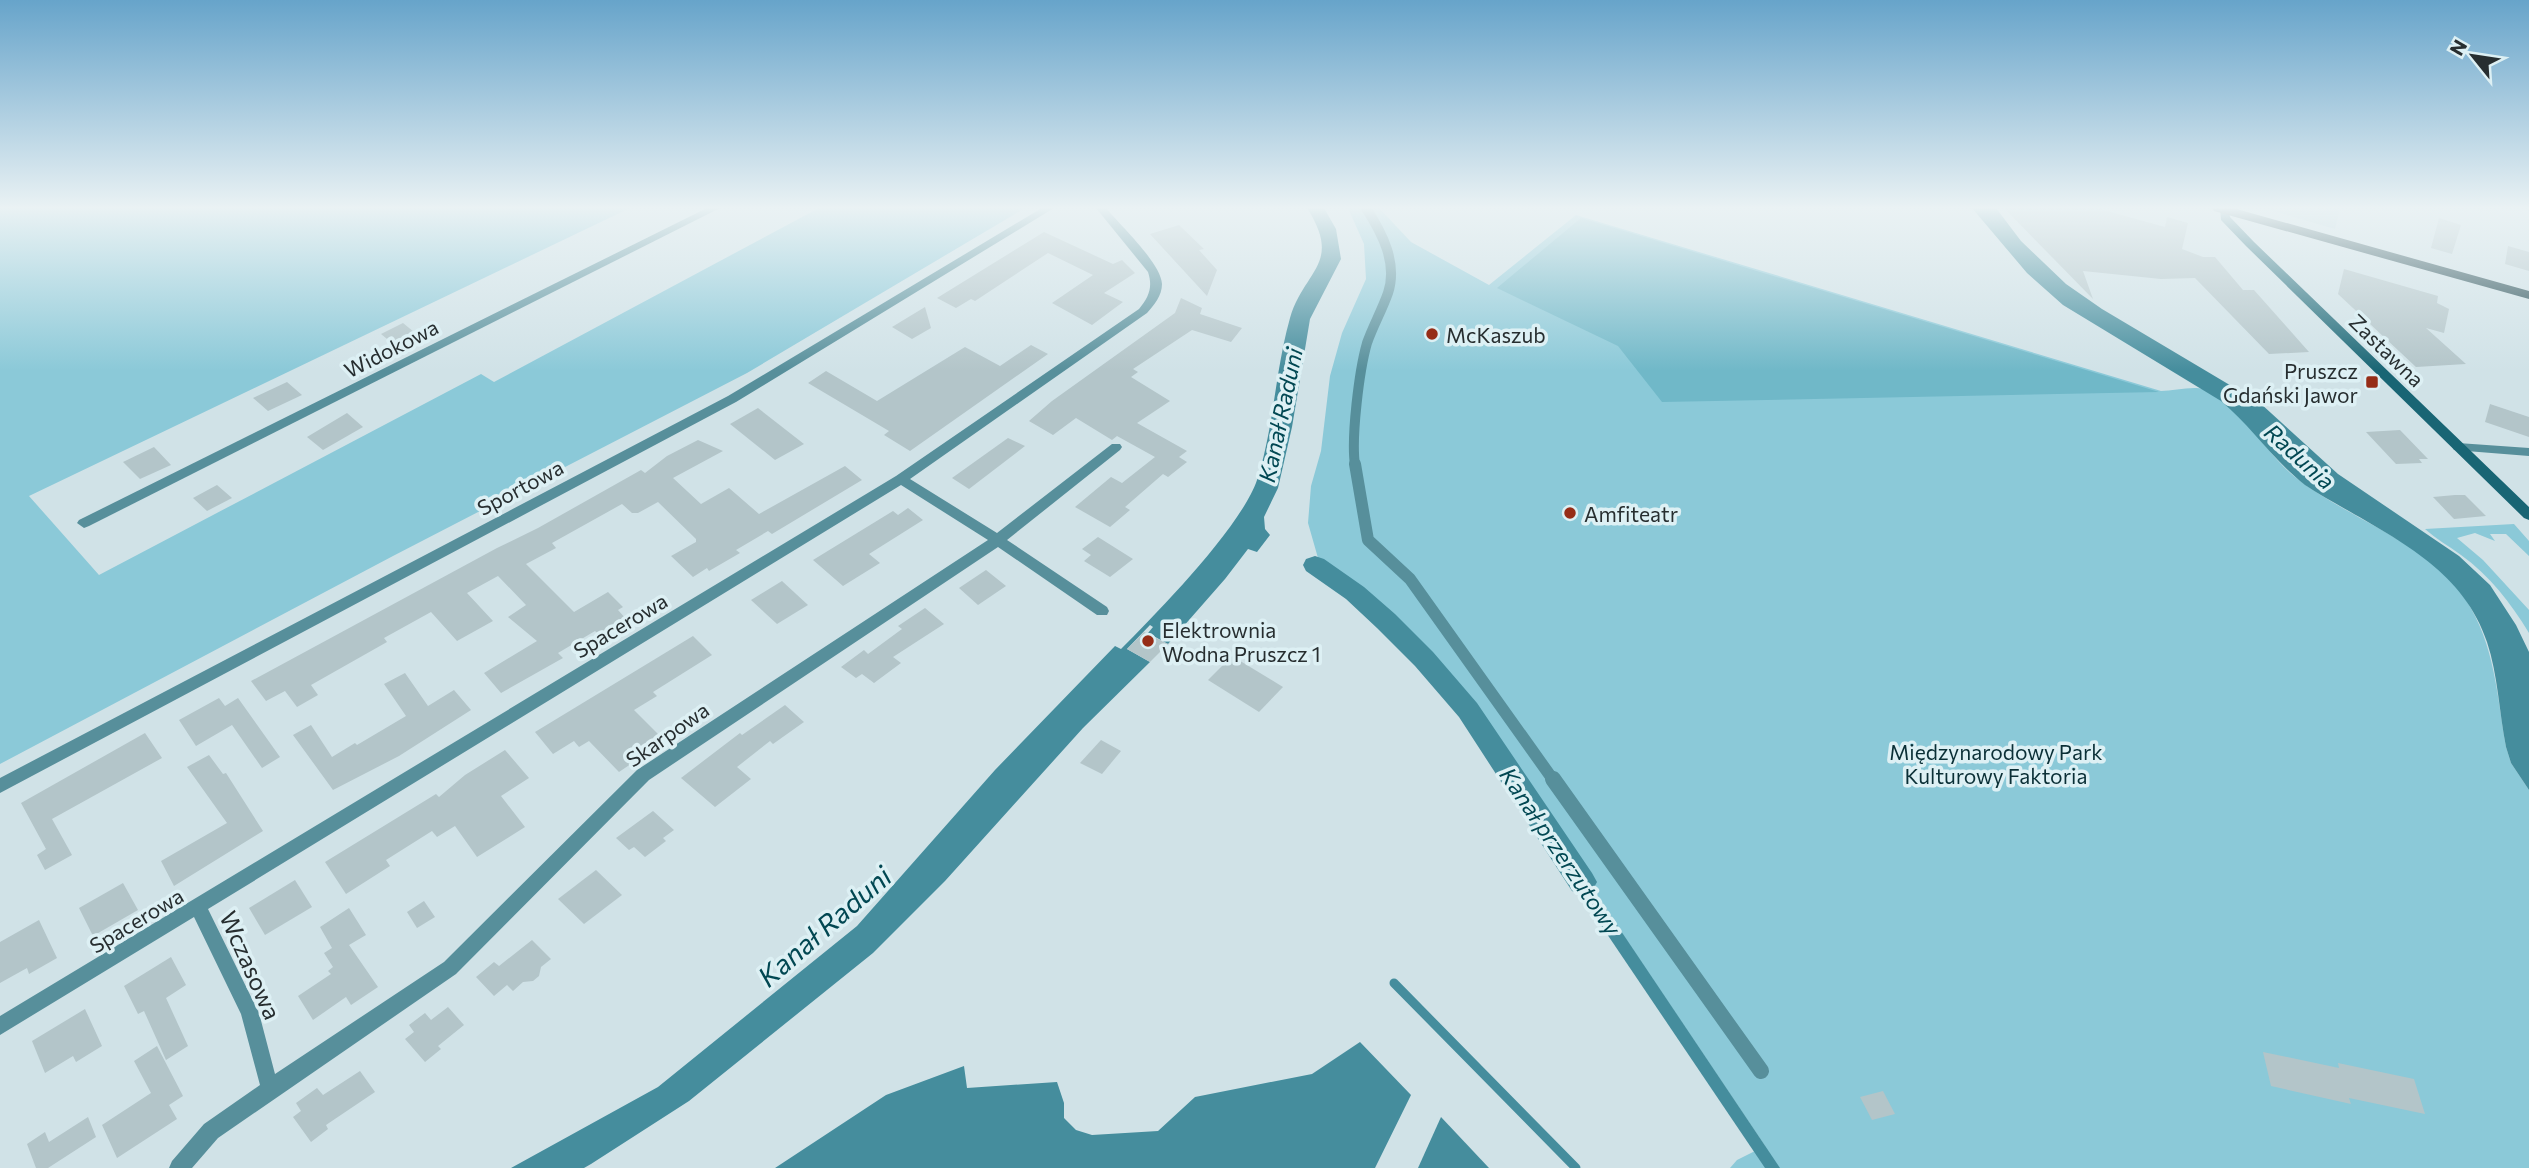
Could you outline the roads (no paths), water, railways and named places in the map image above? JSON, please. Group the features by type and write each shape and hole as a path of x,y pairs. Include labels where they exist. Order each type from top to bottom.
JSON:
{"main road":[{"name":"Zastawna","path":"2269,263 2529,515"},
{"path":"2413,263 2529,295"}],"street":[{"name":"Widokowa","path":"83,523 606,263"},
{"name":"Sportowa","path":"0,786 732,399 959,263"},
{"name":"Spacerowa","path":"0,1026 901,478 1143,311 1157,292 1158,281 1146,263"},
{"name":"Skarpowa","path":"270,1089 450,968 643,775 998,540 1116,447"},
{"path":"2458,447 2529,452"},
{"path":"901,478 1102,611"},
{"name":"Wczasowa","path":"198,907 250,1013 270,1089"},
{"path":"179,1168 217,1127 270,1089"}],"lane":[{"path":"1389,263 1389,290 1367,344 1352,445 1368,540 1410,579 1761,1071"}],"water":[{"name":"Kanał Raduni","path":"1318,263 1339,263 1310,319 1292,427 1278,488 1264,517 1265,529 1270,535 1257,552 1248,549 1168,644 1148,633 1153,627 1150,625 1127,649 1150,662 1083,728 945,881 873,953 689,1101 591,1164 584,1168 511,1168 658,1087 857,926 995,770 1115,646 1121,649 1176,592 1234,521 1257,480 1290,318"},
{"name":"Radunia","path":"2018,263 2044,263 2066,284 2102,309 2260,403 2338,474 2459,556 2490,585 2516,625 2529,652 2529,790 2511,763 2506,747 2487,642 2474,613 2435,567 2411,548 2305,485 2221,401 2063,305"},
{"path":"1568,852 1780,1168 1765,1168 1555,857"},
{"path":"1360,1042 1411,1095 1375,1168 775,1168 886,1095 964,1066 967,1088 1057,1082 1064,1103 1064,1118 1076,1130 1092,1135 1158,1131 1195,1097 1312,1074"},
{"path":"1441,1117 1489,1168 1418,1168"}],"waterway":[{"name":"Kanał przerzutowy","path":"1315,565 1355,593 1386,621 1424,659 1468,710 1582,882"},
{"path":"1394,983 1576,1168"}],"place":[{"name":"McKaszub","path":"1432,334"},
{"name":"Pruszcz Gdański Jawor","path":"2372,382"},
{"name":"Amfiteatr","path":"1570,513"},
{"name":"Elektrownia Wodna Pruszcz 1","path":"1148,641"}],"park label":[{"name":"Międzynarodowy Park Kulturowy Faktoria","path":"1996,763"}]}
